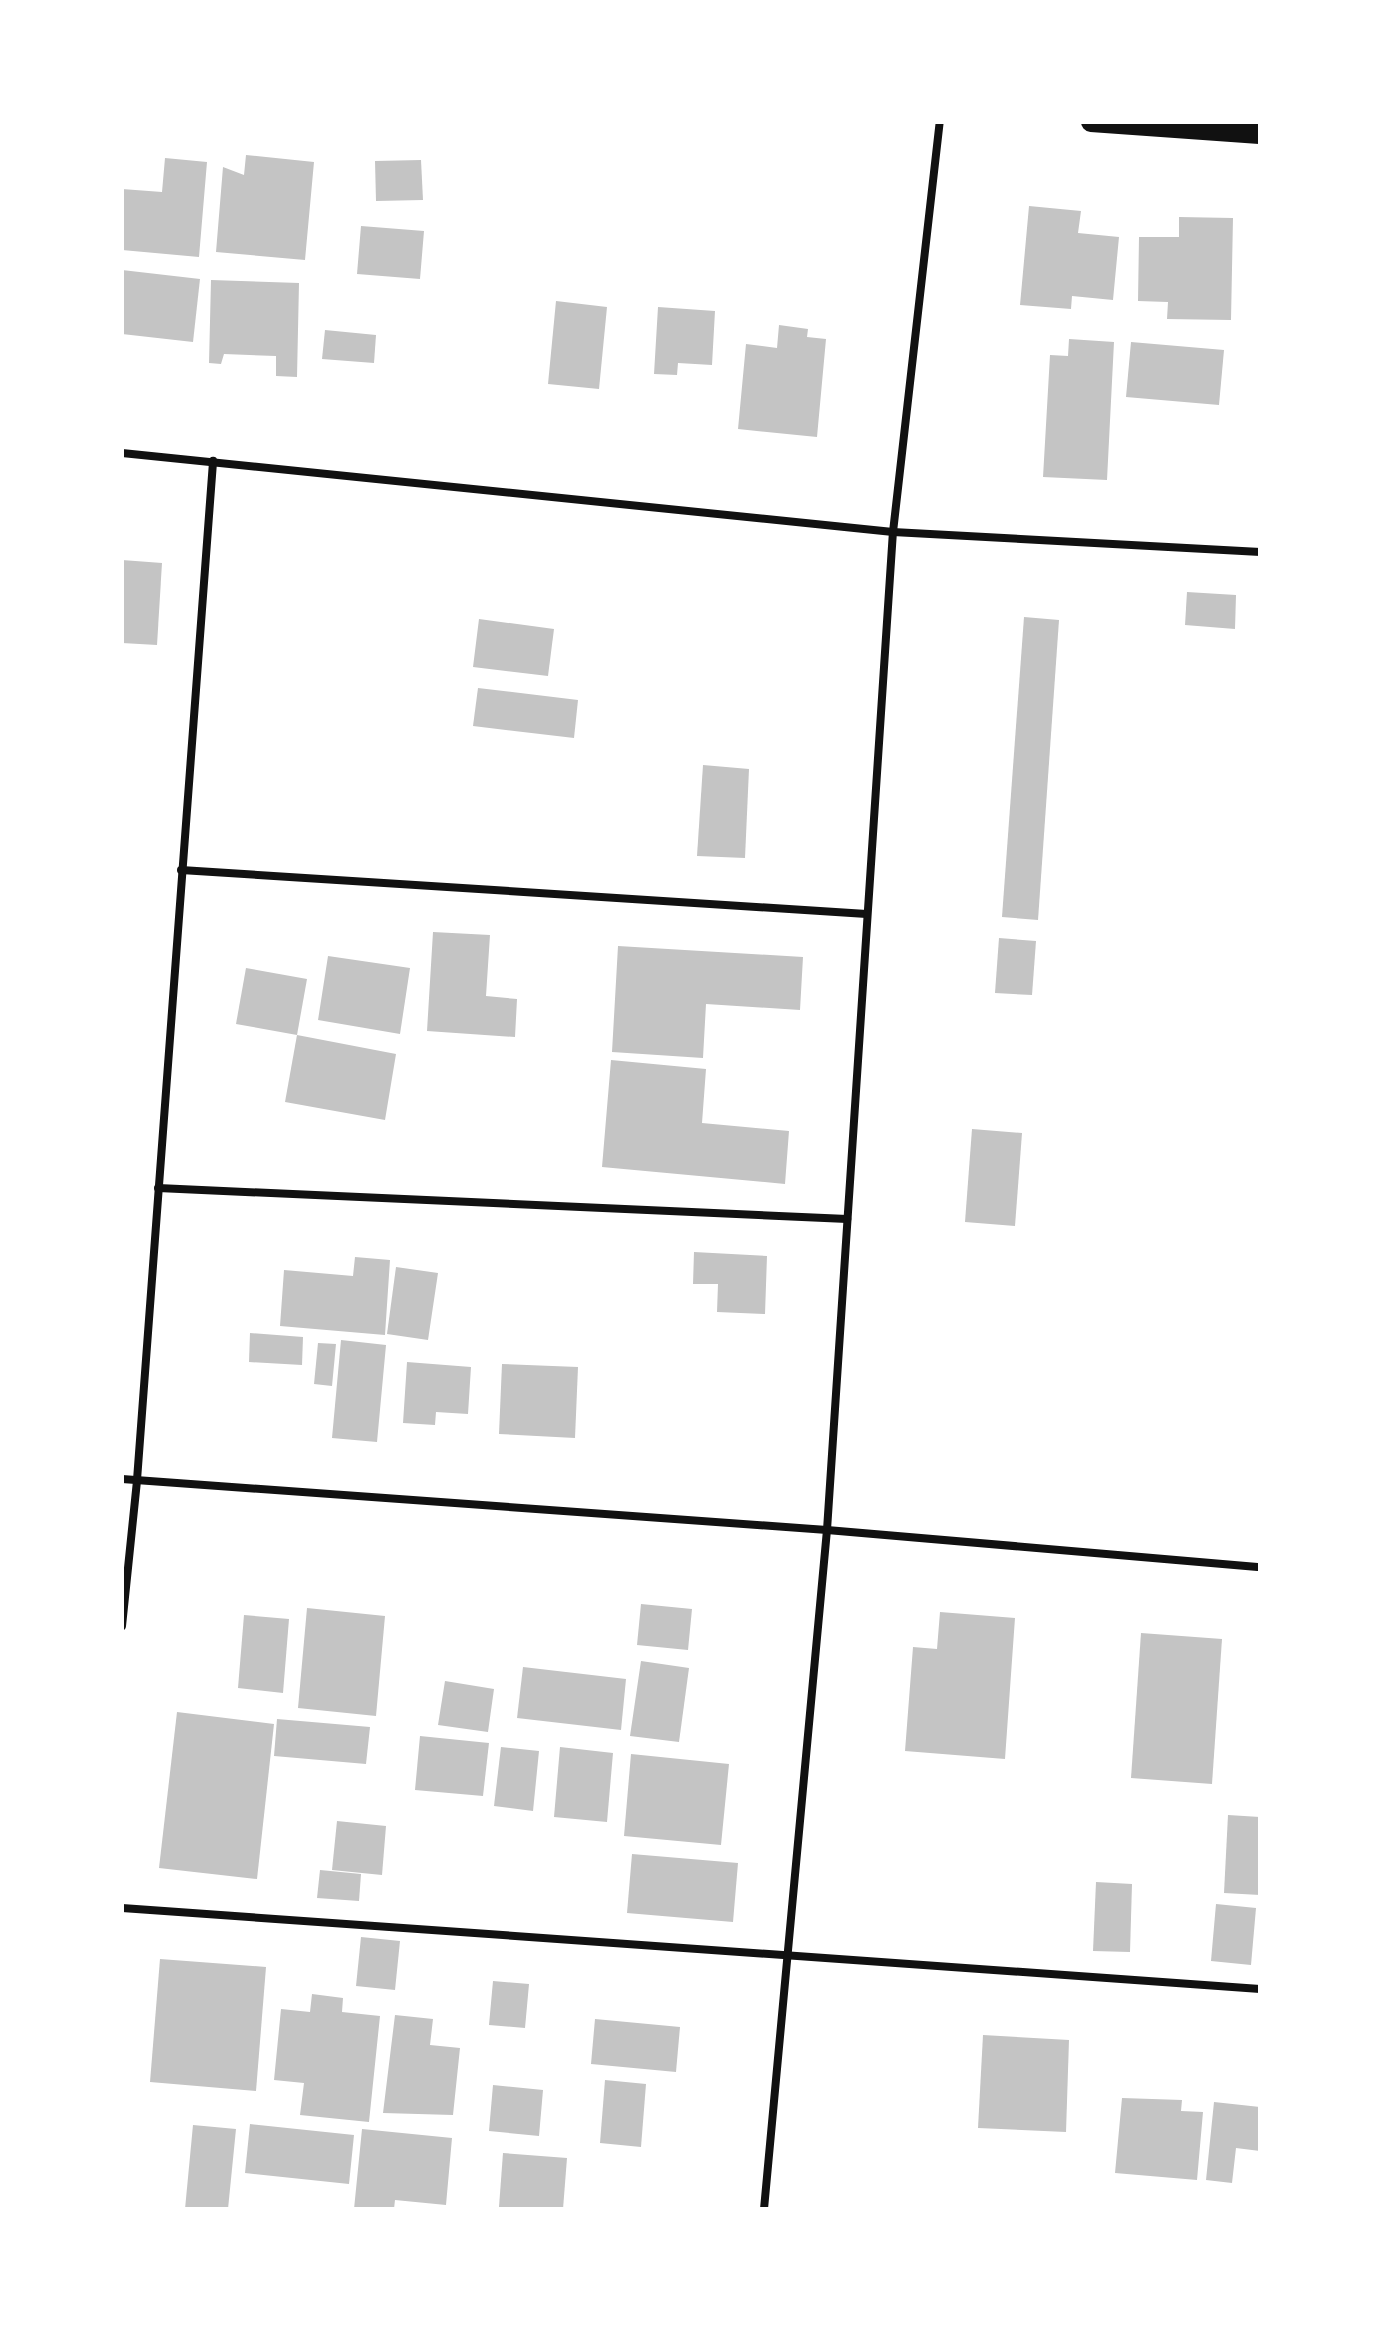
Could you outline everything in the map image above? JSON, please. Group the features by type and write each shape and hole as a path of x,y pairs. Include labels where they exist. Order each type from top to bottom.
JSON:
{"main road":[{"path":"1091,122 1260,134"}],"street":[{"path":"764,2209 827,1530 893,532 940,122"},
{"path":"122,453 893,532 1260,552"},
{"path":"122,1626 137,1480 213,461"},
{"path":"181,870 867,914"},
{"path":"158,1188 847,1219"},
{"path":"122,1479 827,1530 1260,1567"},
{"path":"122,1908 1260,1989"}],"building":[{"path":"246,155 314,162 305,260 216,252 223,167 244,175"},
{"path":"165,158 207,162 199,257 122,250 122,189 162,192"},
{"path":"421,160 423,200 376,201 375,161"},
{"path":"1029,206 1081,211 1078,233 1119,237 1113,300 1072,296 1071,309 1020,305"},
{"path":"1179,217 1233,218 1231,320 1167,319 1168,302 1138,301 1139,237 1179,237"},
{"path":"361,226 424,231 420,279 357,274"},
{"path":"122,270 200,279 193,342 122,334"},
{"path":"211,280 299,283 297,377 276,376 276,356 224,354 221,364 209,363"},
{"path":"556,301 607,307 599,389 548,384"},
{"path":"658,307 715,311 712,365 678,363 677,375 654,374"},
{"path":"779,325 808,329 807,337 826,339 817,437 738,429 746,344 777,348"},
{"path":"325,330 376,335 374,363 322,359"},
{"path":"1069,339 1114,342 1107,480 1043,477 1050,355 1068,356"},
{"path":"1131,342 1224,350 1219,405 1126,397"},
{"path":"122,560 162,563 157,645 122,643"},
{"path":"1187,592 1236,595 1235,629 1185,625"},
{"path":"1024,617 1059,620 1038,920 1002,917"},
{"path":"479,619 554,629 548,676 473,667"},
{"path":"478,688 578,700 574,738 473,726"},
{"path":"703,765 749,769 745,858 697,856"},
{"path":"433,932 490,935 486,996 517,999 515,1037 427,1031"},
{"path":"999,938 1036,941 1032,995 995,993"},
{"path":"618,946 803,957 800,1010 706,1004 703,1058 612,1052"},
{"path":"328,956 410,968 400,1034 318,1020"},
{"path":"246,968 307,979 297,1035 236,1024"},
{"path":"297,1035 396,1054 385,1120 285,1102"},
{"path":"611,1060 706,1069 702,1123 789,1131 785,1184 602,1167"},
{"path":"972,1129 1022,1133 1015,1226 965,1222"},
{"path":"694,1252 767,1256 765,1314 717,1312 718,1284 693,1284"},
{"path":"355,1257 390,1260 385,1335 280,1326 284,1270 353,1276"},
{"path":"396,1267 438,1273 428,1340 387,1334"},
{"path":"250,1333 303,1337 302,1365 249,1362"},
{"path":"341,1340 386,1345 377,1442 332,1438"},
{"path":"318,1343 336,1344 332,1386 314,1384"},
{"path":"407,1362 471,1367 468,1414 436,1412 435,1425 403,1423"},
{"path":"502,1364 578,1367 575,1438 499,1434"},
{"path":"641,1604 692,1609 688,1650 637,1645"},
{"path":"307,1608 385,1616 376,1716 298,1708"},
{"path":"940,1612 1015,1618 1005,1759 905,1751 913,1647 937,1649"},
{"path":"244,1615 289,1619 283,1693 238,1688"},
{"path":"1141,1633 1222,1639 1212,1784 1131,1778"},
{"path":"641,1661 689,1668 679,1742 630,1736"},
{"path":"523,1667 626,1679 621,1730 517,1718"},
{"path":"445,1681 494,1689 488,1732 438,1725"},
{"path":"177,1712 274,1724 257,1879 159,1868"},
{"path":"277,1719 370,1727 366,1764 274,1756"},
{"path":"420,1736 489,1743 483,1796 415,1790"},
{"path":"501,1747 539,1751 533,1811 494,1806"},
{"path":"560,1747 613,1753 607,1822 554,1817"},
{"path":"631,1754 729,1764 721,1845 624,1836"},
{"path":"1228,1815 1260,1817 1260,1895 1224,1893"},
{"path":"337,1821 386,1826 382,1875 332,1870"},
{"path":"632,1854 738,1863 733,1922 627,1913"},
{"path":"320,1870 361,1874 359,1901 317,1898"},
{"path":"1096,1882 1132,1884 1130,1952 1093,1951"},
{"path":"1216,1904 1256,1908 1251,1965 1211,1961"},
{"path":"361,1937 400,1941 395,1990 356,1986"},
{"path":"160,1959 266,1967 256,2091 150,2082"},
{"path":"493,1981 529,1984 525,2028 489,2025"},
{"path":"312,1994 343,1998 342,2012 380,2016 369,2122 300,2115 304,2083 274,2080 281,2009 310,2012"},
{"path":"395,2015 433,2019 430,2045 460,2048 453,2115 383,2113"},
{"path":"595,2019 680,2027 676,2072 591,2064"},
{"path":"983,2035 1069,2040 1066,2132 978,2128"},
{"path":"605,2080 646,2084 641,2147 600,2143"},
{"path":"493,2085 543,2090 539,2136 489,2131"},
{"path":"1122,2098 1182,2100 1181,2111 1203,2112 1197,2180 1115,2173"},
{"path":"1214,2102 1260,2107 1260,2151 1236,2148 1232,2183 1206,2180"},
{"path":"250,2124 354,2135 349,2184 245,2173"},
{"path":"193,2125 236,2129 228,2209 185,2209"},
{"path":"362,2129 452,2138 446,2205 395,2200 394,2209 354,2209"},
{"path":"503,2153 567,2158 563,2209 499,2207"}]}
